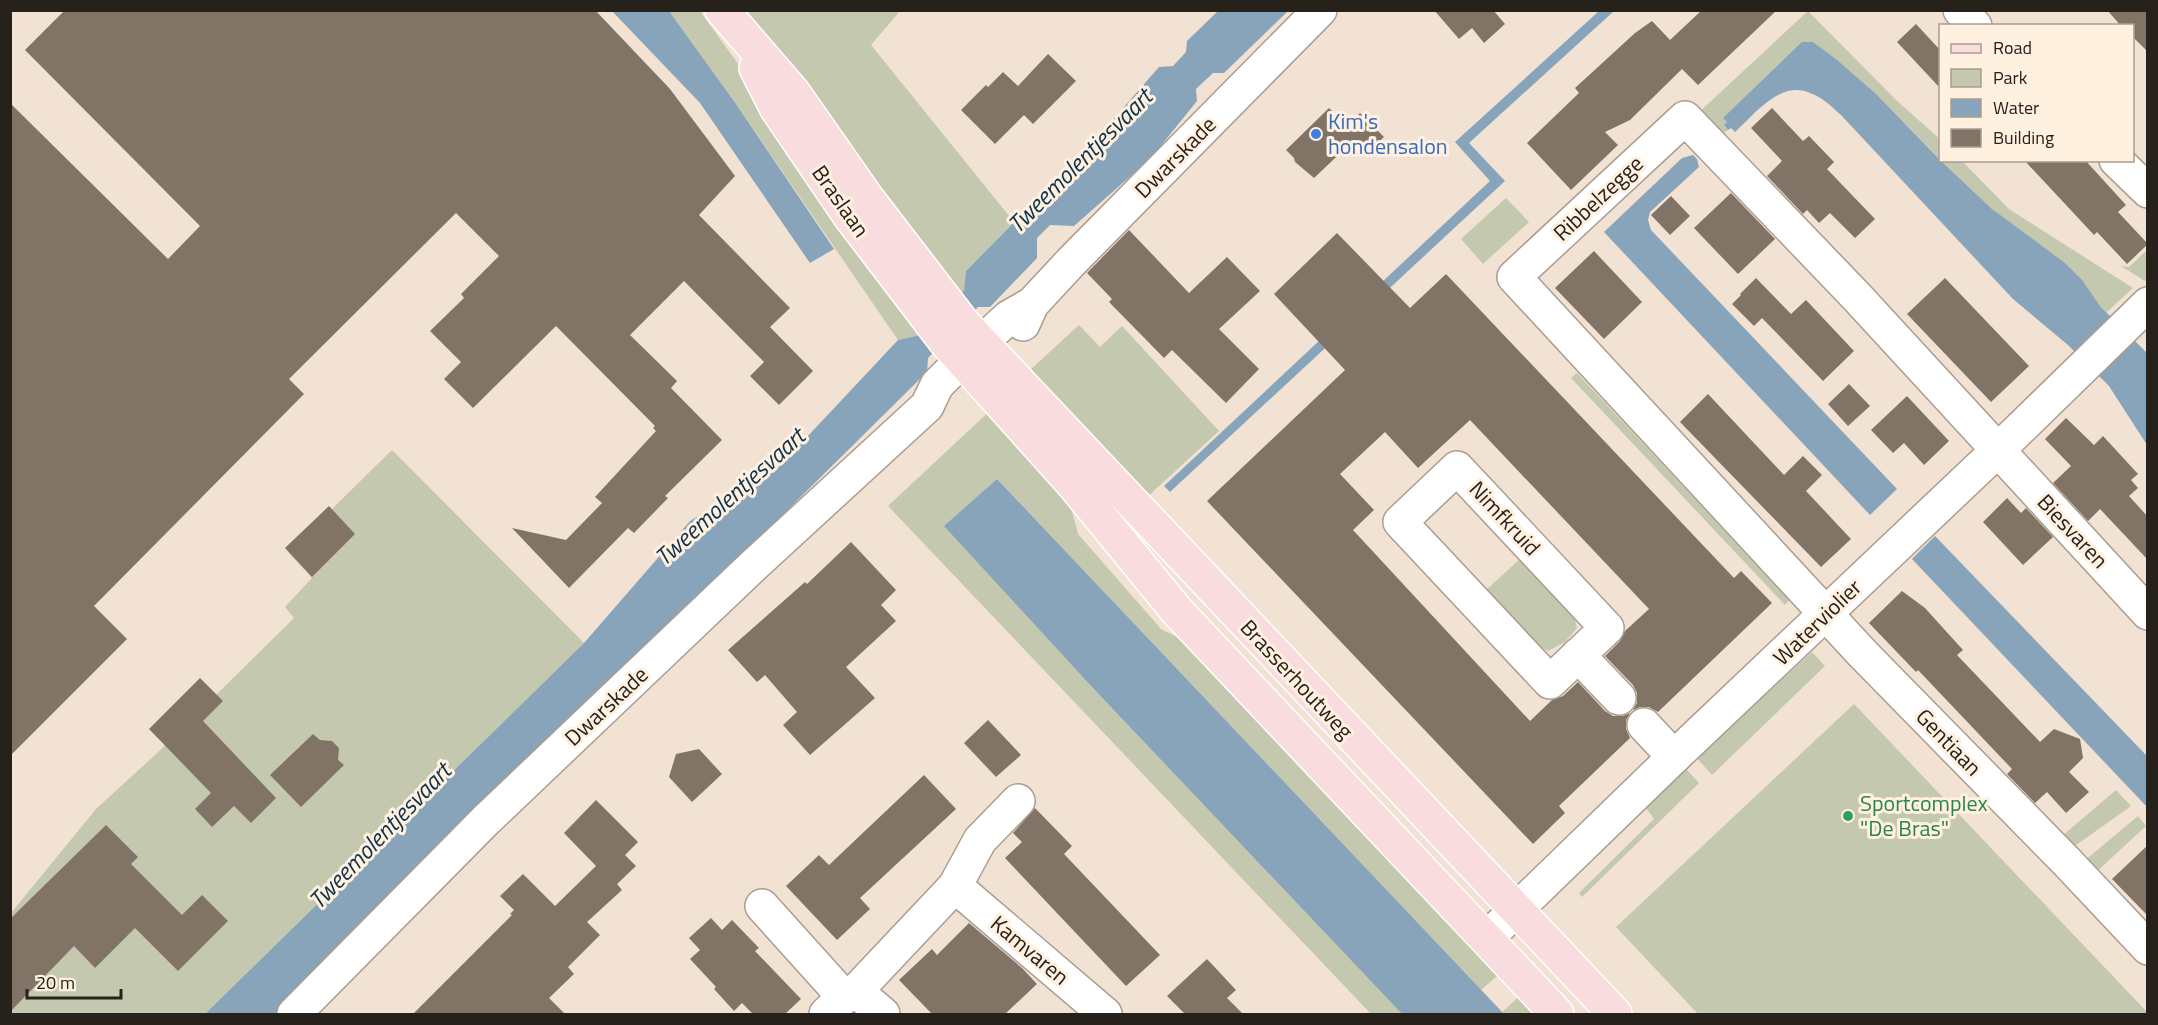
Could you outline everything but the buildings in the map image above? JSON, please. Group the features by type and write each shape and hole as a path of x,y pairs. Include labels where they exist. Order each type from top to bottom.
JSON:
{"main road":[{"name":"Braslaan","path":"730,20 777,109 849,215 962,341"},
{"name":"Brasserhoutweg","path":"962,341 1615,1014"},
{"name":"Brasserhoutweg","path":"962,341 1177,611 1557,1014"}],"street":[{"name":"Dwarskade","path":"294,1014 485,821 927,406 962,341 1018,333 1032,304 1072,261 1320,10"},
{"path":"1960,10 1973,24"},
{"name":"Ribbelzegge","path":"1826,613 1514,277 1685,118 1856,296 1998,450"},
{"path":"2118,162 2148,191"},
{"name":"Waterviolier","path":"1486,939 1998,450 2146,305"},
{"name":"Biesvaren","path":"1998,450 2148,613"},
{"name":"Nimfkruid","path":"1457,468 1607,628 1578,655 1550,682 1400,522 1457,468"},
{"name":"Gentiaan","path":"1826,613 2148,948"},
{"path":"1578,655 1619,698"},
{"path":"1644,725 1674,757"},
{"path":"842,1001 955,886 980,840 1018,801"},
{"name":"Kamvaren","path":"955,886 1105,1014"},
{"path":"762,906 842,1001 883,1014"}],"green space":[{"path":"669,11 700,11 746,75 920,335 898,340 736,104"},
{"path":"747,11 900,11 871,45 1014,222 966,271 964,290 955,300"},
{"path":"1808,11 1897,101 1939,138 1939,159 1895,113 1813,42 1724,118 1727,122 1724,126 1728,130 1718,137 1696,115"},
{"path":"1942,162 1963,162 2009,209 2133,288 2107,312"},
{"path":"1506,198 1529,222 1483,264 1461,239"},
{"path":"2147,250 2147,278 2145,281 2121,266 2129,267"},
{"path":"1079,325 1100,347 1122,326 1219,431 1146,498 1029,371"},
{"path":"1577,373 1769,578 1777,574 1794,595 1785,605 1571,378"},
{"path":"994,407 1065,484 1078,534 1161,629 1197,647 1503,971 1481,990 997,479 945,526 1091,686 1402,1014 1371,1014 888,506"},
{"path":"392,450 584,643 205,1014 11,1014 11,913 96,809 155,755 294,618 285,607 312,578 288,552"},
{"path":"1522,557 1573,613 1577,628 1565,642 1548,651 1534,643 1485,591"},
{"path":"1812,652 1825,666 1712,775 1696,757"},
{"name":"Sportcomplex \"De Bras\"","path":"1854,704 2147,1014 1698,1014 1616,927"},
{"path":"1685,768 1699,783 1582,897 1579,893 1654,819 1646,808"},
{"path":"2116,790 2131,806 2072,848 2061,837"},
{"path":"2138,816 2146,826 2094,874 2083,862"},
{"path":"1524,992 1545,1014 1504,1014 1502,1012"}],"water":[{"path":"612,11 669,11 736,104 834,249 810,263 700,103"},
{"name":"Tweemolentjesvaart","path":"1218,11 1288,11 1224,73 1213,73 1196,89 1197,101 1151,158 1074,226 1050,225 1037,238 1037,258 990,307 978,307 928,358 927,372 278,1014 205,1014 584,643 690,521 776,470 898,340 920,335 964,290 966,271 1097,138 1159,67 1173,66 1186,52 1187,41"},
{"path":"1599,11 1614,11 1469,143 1505,181 1170,492 1164,486 1490,181 1455,142"},
{"path":"1802,42 1813,42 1837,60 1876,94 1939,159 1939,162 1942,162 1992,209 2065,263 2082,280 2100,306 2147,353 2147,445 2109,386 2068,345 2013,299 1841,115 1827,103 1810,93 1799,90 1788,91 1769,101 1735,132 1731,128 1728,130 1724,125 1727,122 1723,118"},
{"path":"1693,155 1699,167 1650,212 1648,220 1651,230 1897,489 1870,515 1604,232 1682,158"},
{"path":"997,479 1504,1014 1402,1014 1091,686 944,526"},
{"path":"1935,536 2147,756 2147,807 1912,559"}],"place":[{"name":"Kim's hondensalon","path":"1316,134"},
{"name":"Sportcomplex \"De Bras\"","path":"1848,816"}]}
